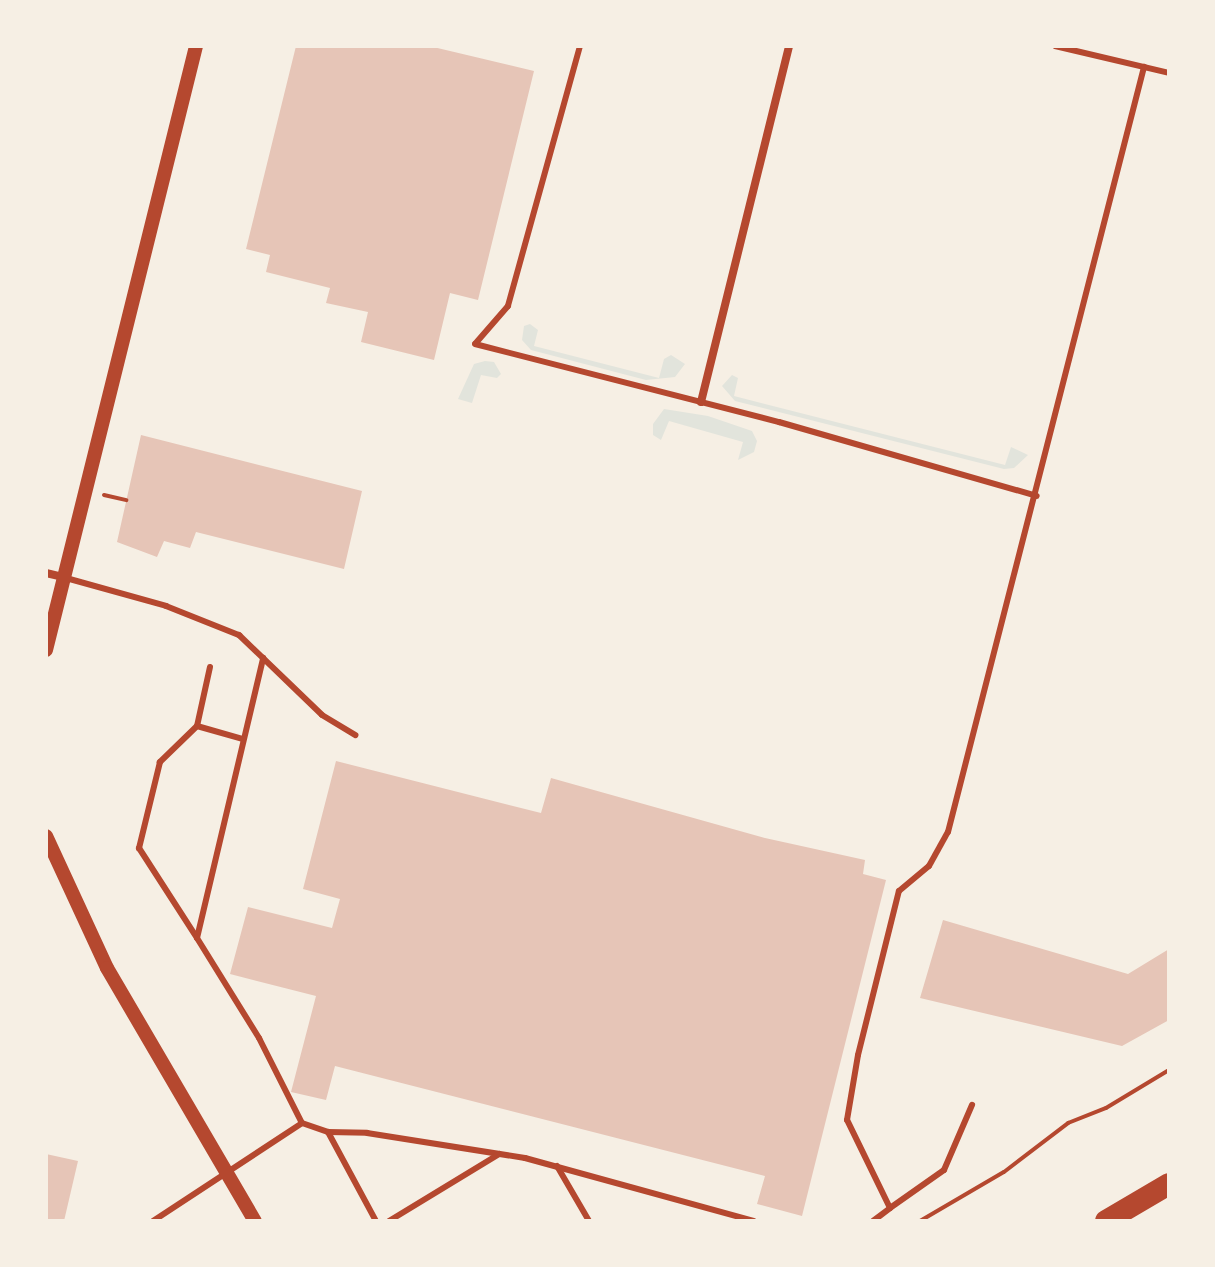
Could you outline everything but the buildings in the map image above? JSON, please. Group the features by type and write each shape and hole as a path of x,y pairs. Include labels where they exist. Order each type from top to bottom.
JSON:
{"highway":[{"path":"1106,1221 1169,1184"}],"street":[{"path":"46,650 196,46"},
{"path":"701,402 789,46"},
{"path":"46,573 64,577"},
{"path":"46,836 107,968 255,1221"}],"lane":[{"path":"580,46 508,306 475,344 701,402 1037,496"},
{"path":"1055,46 1169,73"},
{"path":"890,1208 847,1120 858,1055 899,891 929,866 948,832 1037,496 1144,67"},
{"path":"64,577 166,606 239,635 322,715 355,735"},
{"path":"197,938 263,658"},
{"path":"210,667 197,726 160,762 139,848 259,1038 302,1123 328,1132 367,1133 557,1166 753,1221"},
{"path":"197,726 243,739"},
{"path":"873,1221 944,1170 972,1105"},
{"path":"153,1221 302,1123"},
{"path":"328,1132 376,1221"},
{"path":"389,1221 499,1154"},
{"path":"557,1166 589,1221"}],"path":[{"path":"102,494 126,500"},
{"path":"920,1221 1004,1172 1068,1123 1106,1108 1169,1070"}],"shaded area":[{"path":"530,324 538,330 534,346 659,378 664,359 671,355 685,364 675,377 646,380 531,350 522,340 524,326"},
{"path":"494,362 501,374 497,378 481,375 472,403 458,399 474,364"},
{"path":"732,375 738,378 734,396 1005,465 1011,447 1028,455 1014,468 1004,469 735,401 722,386"},
{"path":"664,409 708,416 752,431 757,441 754,452 738,460 743,442 669,421 661,440 653,435 653,424"}]}
